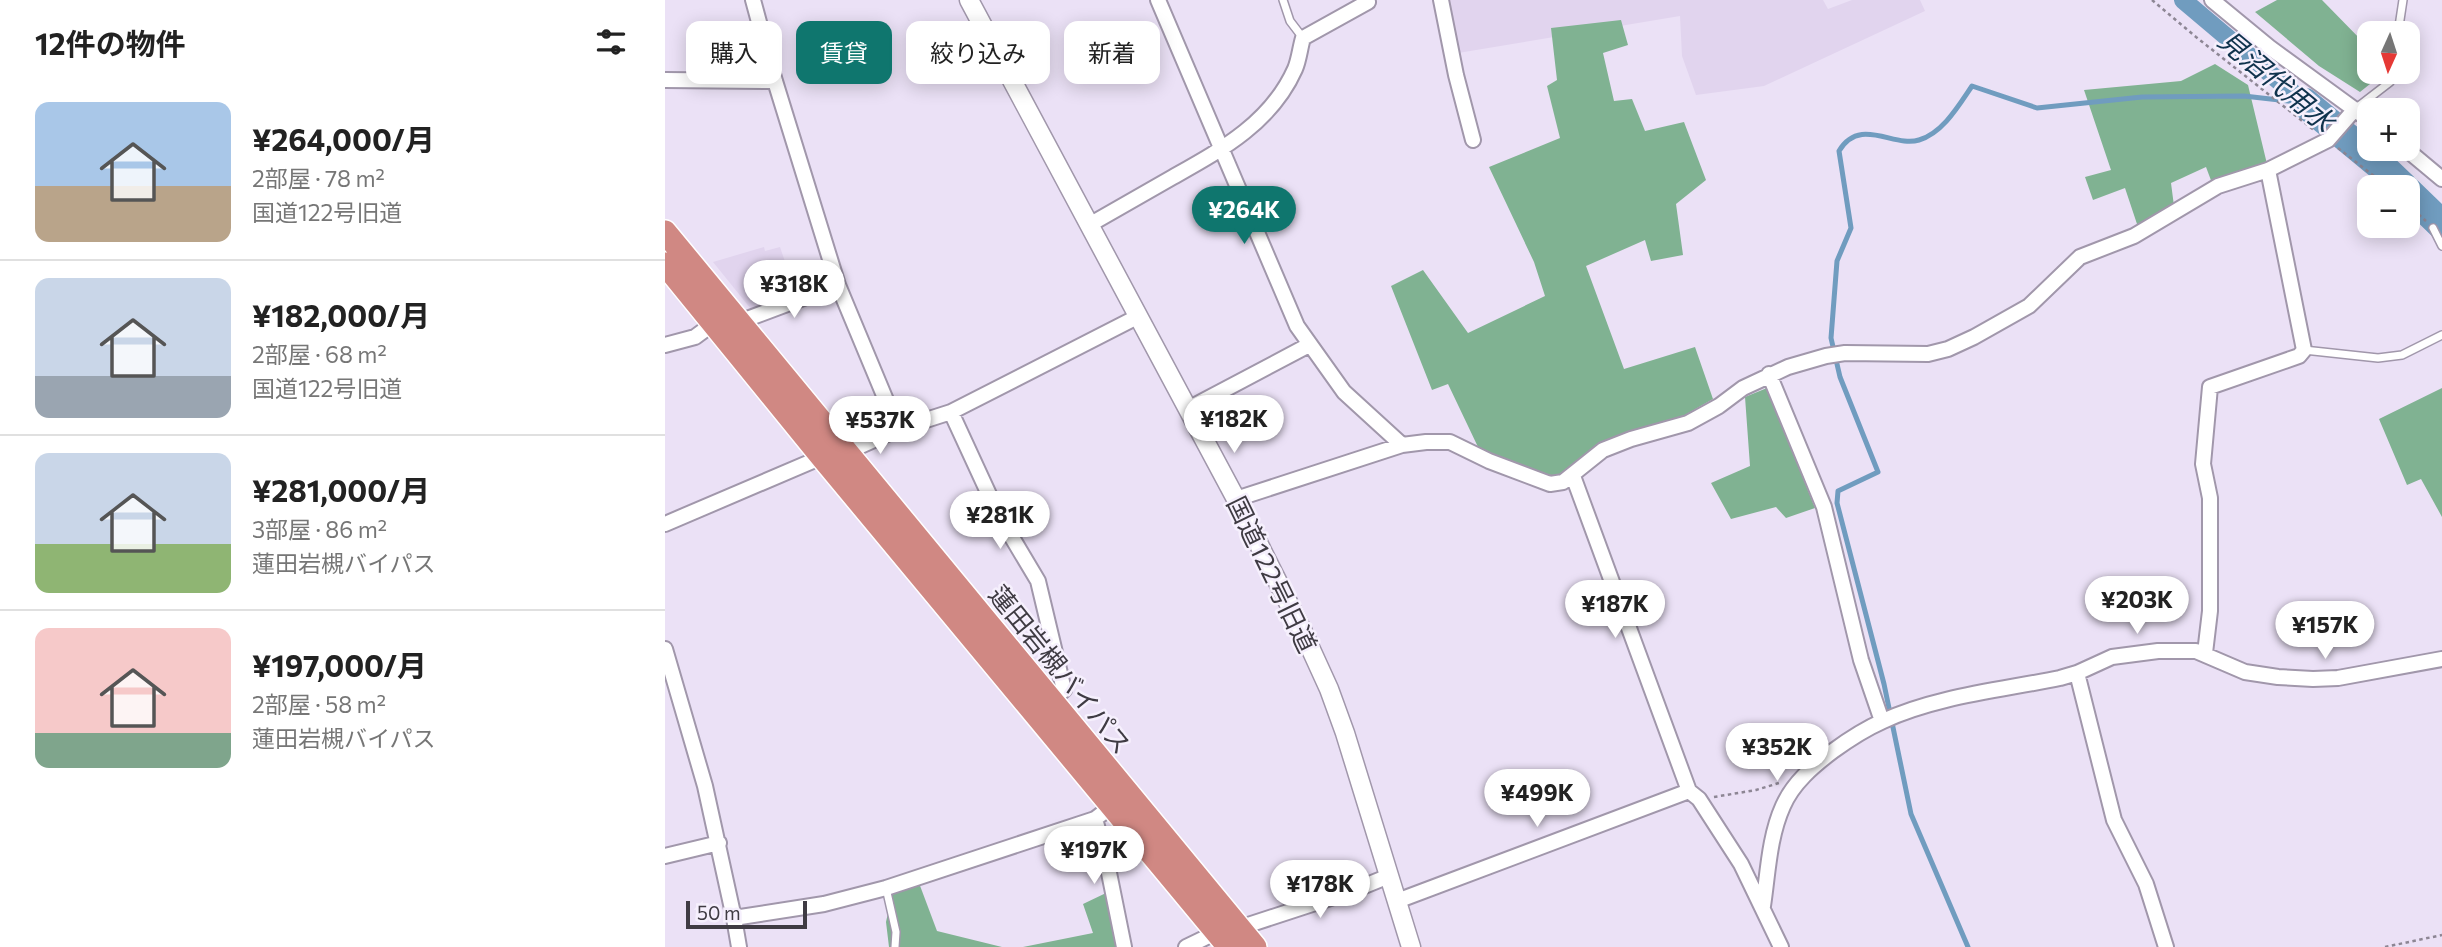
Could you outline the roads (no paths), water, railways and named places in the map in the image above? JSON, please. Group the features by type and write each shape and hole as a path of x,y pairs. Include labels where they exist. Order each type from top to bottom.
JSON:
{"highway":[{"name":"蓮田岩槻バイパス","path":"665,232 1051,701 1228,935"},
{"name":"蓮田岩槻バイパス","path":"665,264 1104,812 1228,935 1255,947"}],"street":[{"path":"753,0 759,21"},
{"name":"国道122号旧道","path":"969,0 1236,499 1303,632 1329,689 1411,947"},
{"path":"1158,0 1297,326 1345,392 1402,445"},
{"path":"1441,0 1473,140"},
{"path":"2212,0 2357,115"},
{"path":"1089,225 1246,133 1283,91 1296,68 1303,38 1371,1"},
{"path":"665,80 686,80"},
{"path":"776,84 838,285 898,429"},
{"path":"1236,499 1402,445 1426,442 1450,442 1489,461 1550,484 1563,482 1603,450 1688,423 1769,374 1810,360 1836,355 1929,354 1948,349 2029,306 2080,257 2134,236 2218,186 2268,170 2330,138 2351,113"},
{"path":"2420,160 2442,178"},
{"path":"2205,653 2210,611 2210,498 2203,464 2210,387 2299,356 2304,350 2268,170"},
{"path":"739,322 838,285"},
{"path":"665,524 822,457 847,452 898,429 951,412 1139,316"},
{"path":"665,345 695,337 714,323"},
{"path":"1188,409 1309,345"},
{"path":"1769,374 1824,507 1861,660 1882,721"},
{"path":"951,412 998,514 1038,581 1064,690 1051,701"},
{"path":"1573,476 1694,795 1741,864 1781,947"},
{"path":"665,649 691,733 719,843 739,947"},
{"path":"1763,906 1778,822 1783,805 1800,779 1849,740 1882,721 1917,708 2077,673 2112,657 2158,651 2196,651 2245,672 2313,679 2338,678 2442,659"},
{"path":"2077,673 2114,820 2147,884 2166,947"},
{"path":"1397,901 1694,795"},
{"path":"734,918 824,904 886,888 1104,812 1106,858 1123,947"},
{"path":"665,856 719,843"},
{"path":"1186,947 1228,935 1389,876"}],"lane":[{"path":"1283,0 1290,21 1303,38"},
{"path":"2400,21 2403,0"},
{"path":"2351,113 2387,84"},
{"path":"2433,228 2442,246"},
{"path":"2304,350 2378,358 2402,355 2442,335"},
{"path":"886,888 896,932 895,947"}],"waterway":[{"name":"見沼代用水","path":"2183,0 2305,103"},
{"path":"1968,947 1911,814 1884,684 1837,503 1838,491 1878,472 1840,377 1831,338 1837,261 1851,228 1839,151 1847,141 1867,134 1909,141 1928,136 1950,118 1972,86 2037,108 2142,97 2244,96 2305,103"},
{"name":"見沼代用水","path":"2305,103 2390,175"},
{"name":"見沼代用水","path":"2420,204 2442,225"}]}
